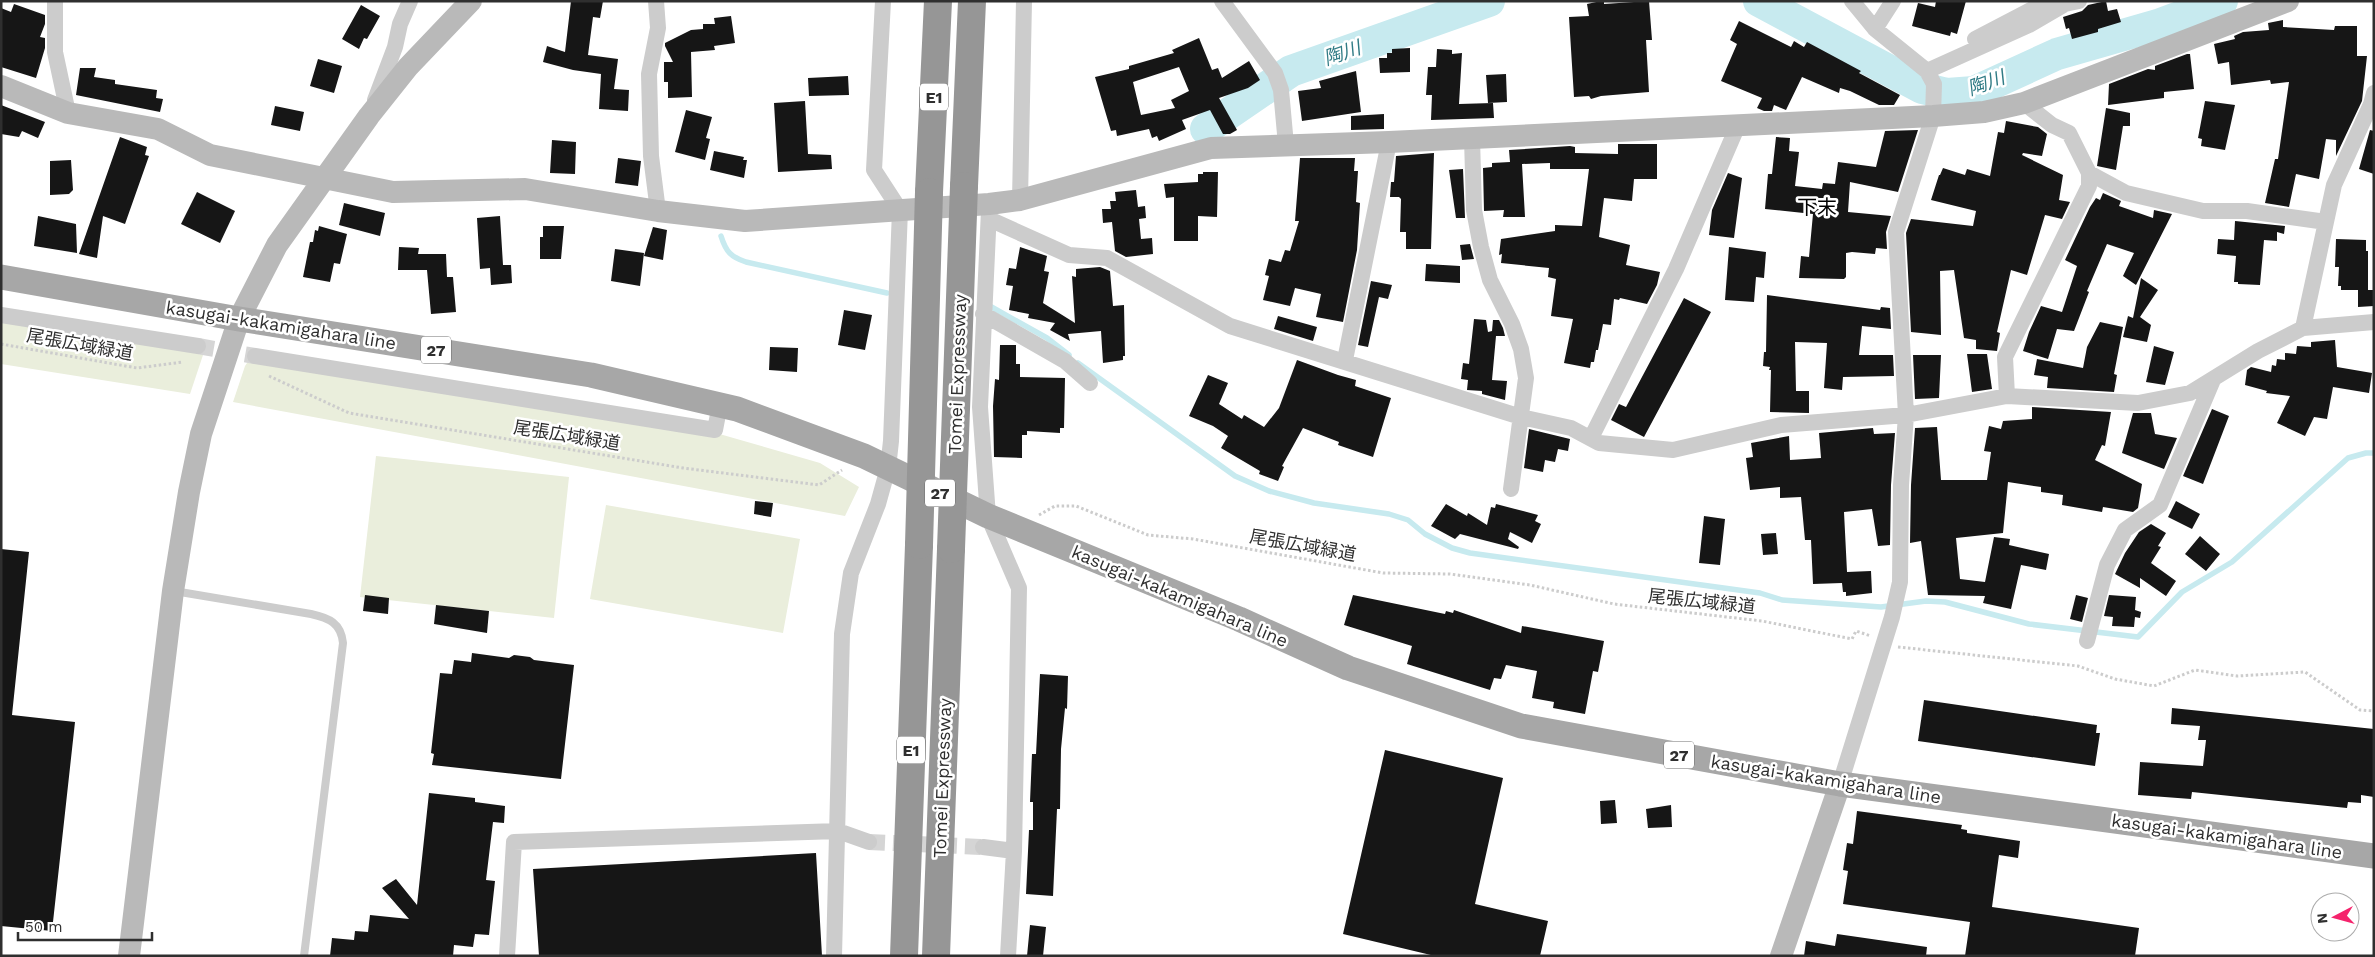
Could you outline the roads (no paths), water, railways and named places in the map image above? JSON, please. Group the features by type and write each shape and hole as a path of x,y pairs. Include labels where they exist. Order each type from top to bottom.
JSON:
{"highway":[{"name":"Tomei Expressway","path":"904,956 919,545 929,192 938,1"},
{"name":"Tomei Expressway","path":"936,956 972,1"}],"main road":[{"name":"kasugai-kakamigahara line","path":"1,276 238,319 591,375 720,404 864,456 988,516 1239,619 1348,668 1521,726 1840,784 2374,856"}],"street":[{"path":"55,1 55,52 68,113"},
{"path":"369,116 395,47 400,24 410,1"},
{"path":"129,956 173,591 189,492 201,434 238,319 277,245 369,116 408,66 471,1"},
{"path":"656,1 658,28 649,74 651,156 658,211"},
{"path":"834,956 842,634 851,573 878,504 888,468 891,441 900,210 874,170 882,1"},
{"path":"1020,200 1024,1"},
{"path":"1222,1 1275,73 1280,90 1286,145"},
{"path":"1852,1 1875,29 1933,88 1984,112 2024,102 2288,1"},
{"path":"1875,29 1893,1"},
{"path":"1781,956 1840,784 1883,646 1900,582 1900,485 1906,415 1896,232 1933,88 1945,54 2048,1"},
{"path":"1,86 68,113 158,129 210,156 324,180 393,192 525,189 658,211 745,221 900,210 989,212 1020,200 1211,148 1738,126 1933,88 2065,4 2079,1"},
{"path":"2303,328 2334,185 2373,100"},
{"path":"2007,396 2005,357 2089,186 2089,173 2070,133 2052,125 2024,102"},
{"path":"1591,438 1676,269 1738,126"},
{"path":"1472,138 1474,210 1481,247 1490,280 1512,324 1521,348 1526,378 1511,489"},
{"path":"1345,360 1365,268 1388,142"},
{"path":"2089,173 2126,193 2203,211 2247,211 2326,222"},
{"path":"989,212 1070,256 1107,258 1230,326 1345,360 1520,417 1571,428 1599,443 1673,450 1781,425 1906,415 2007,396 2138,403 2190,394 2258,351 2303,328 2374,322"},
{"path":"989,212 980,407 988,516 1020,588 1014,851 1008,956"},
{"path":"983,314 1065,361 1090,383"},
{"path":"1,315 198,346"},
{"path":"255,356 716,430 720,404"},
{"path":"2087,641 2107,565 2126,530 2160,505 2212,380"},
{"path":"507,956 514,842 838,831 869,842"},
{"path":"983,847 1014,851"}],"lane":[{"path":"173,591 311,614 338,624 342,632 343,643 304,956"}],"waterway":[{"name":"陶川","path":"1206,129 1291,71 1489,1"},
{"name":"陶川","path":"1759,1 1922,88 1947,94 1974,92 2057,54 2158,25 2222,1"},
{"path":"721,236 730,253 746,262 887,293"},
{"path":"988,305 1047,338 1069,355"},
{"path":"1078,363 1235,476 1269,491 1314,503 1389,514 1408,520 1425,534 1452,548 1470,553 1760,593 1782,600 1881,607 1926,601 1945,602 2029,624 2138,637 2182,592 2232,562 2348,458 2366,453 2374,453"}],"tunnel":[{"path":"198,346 255,356"},
{"path":"869,842 983,847"}],"district":[{"name":"下末","path":"1817,207"}]}
